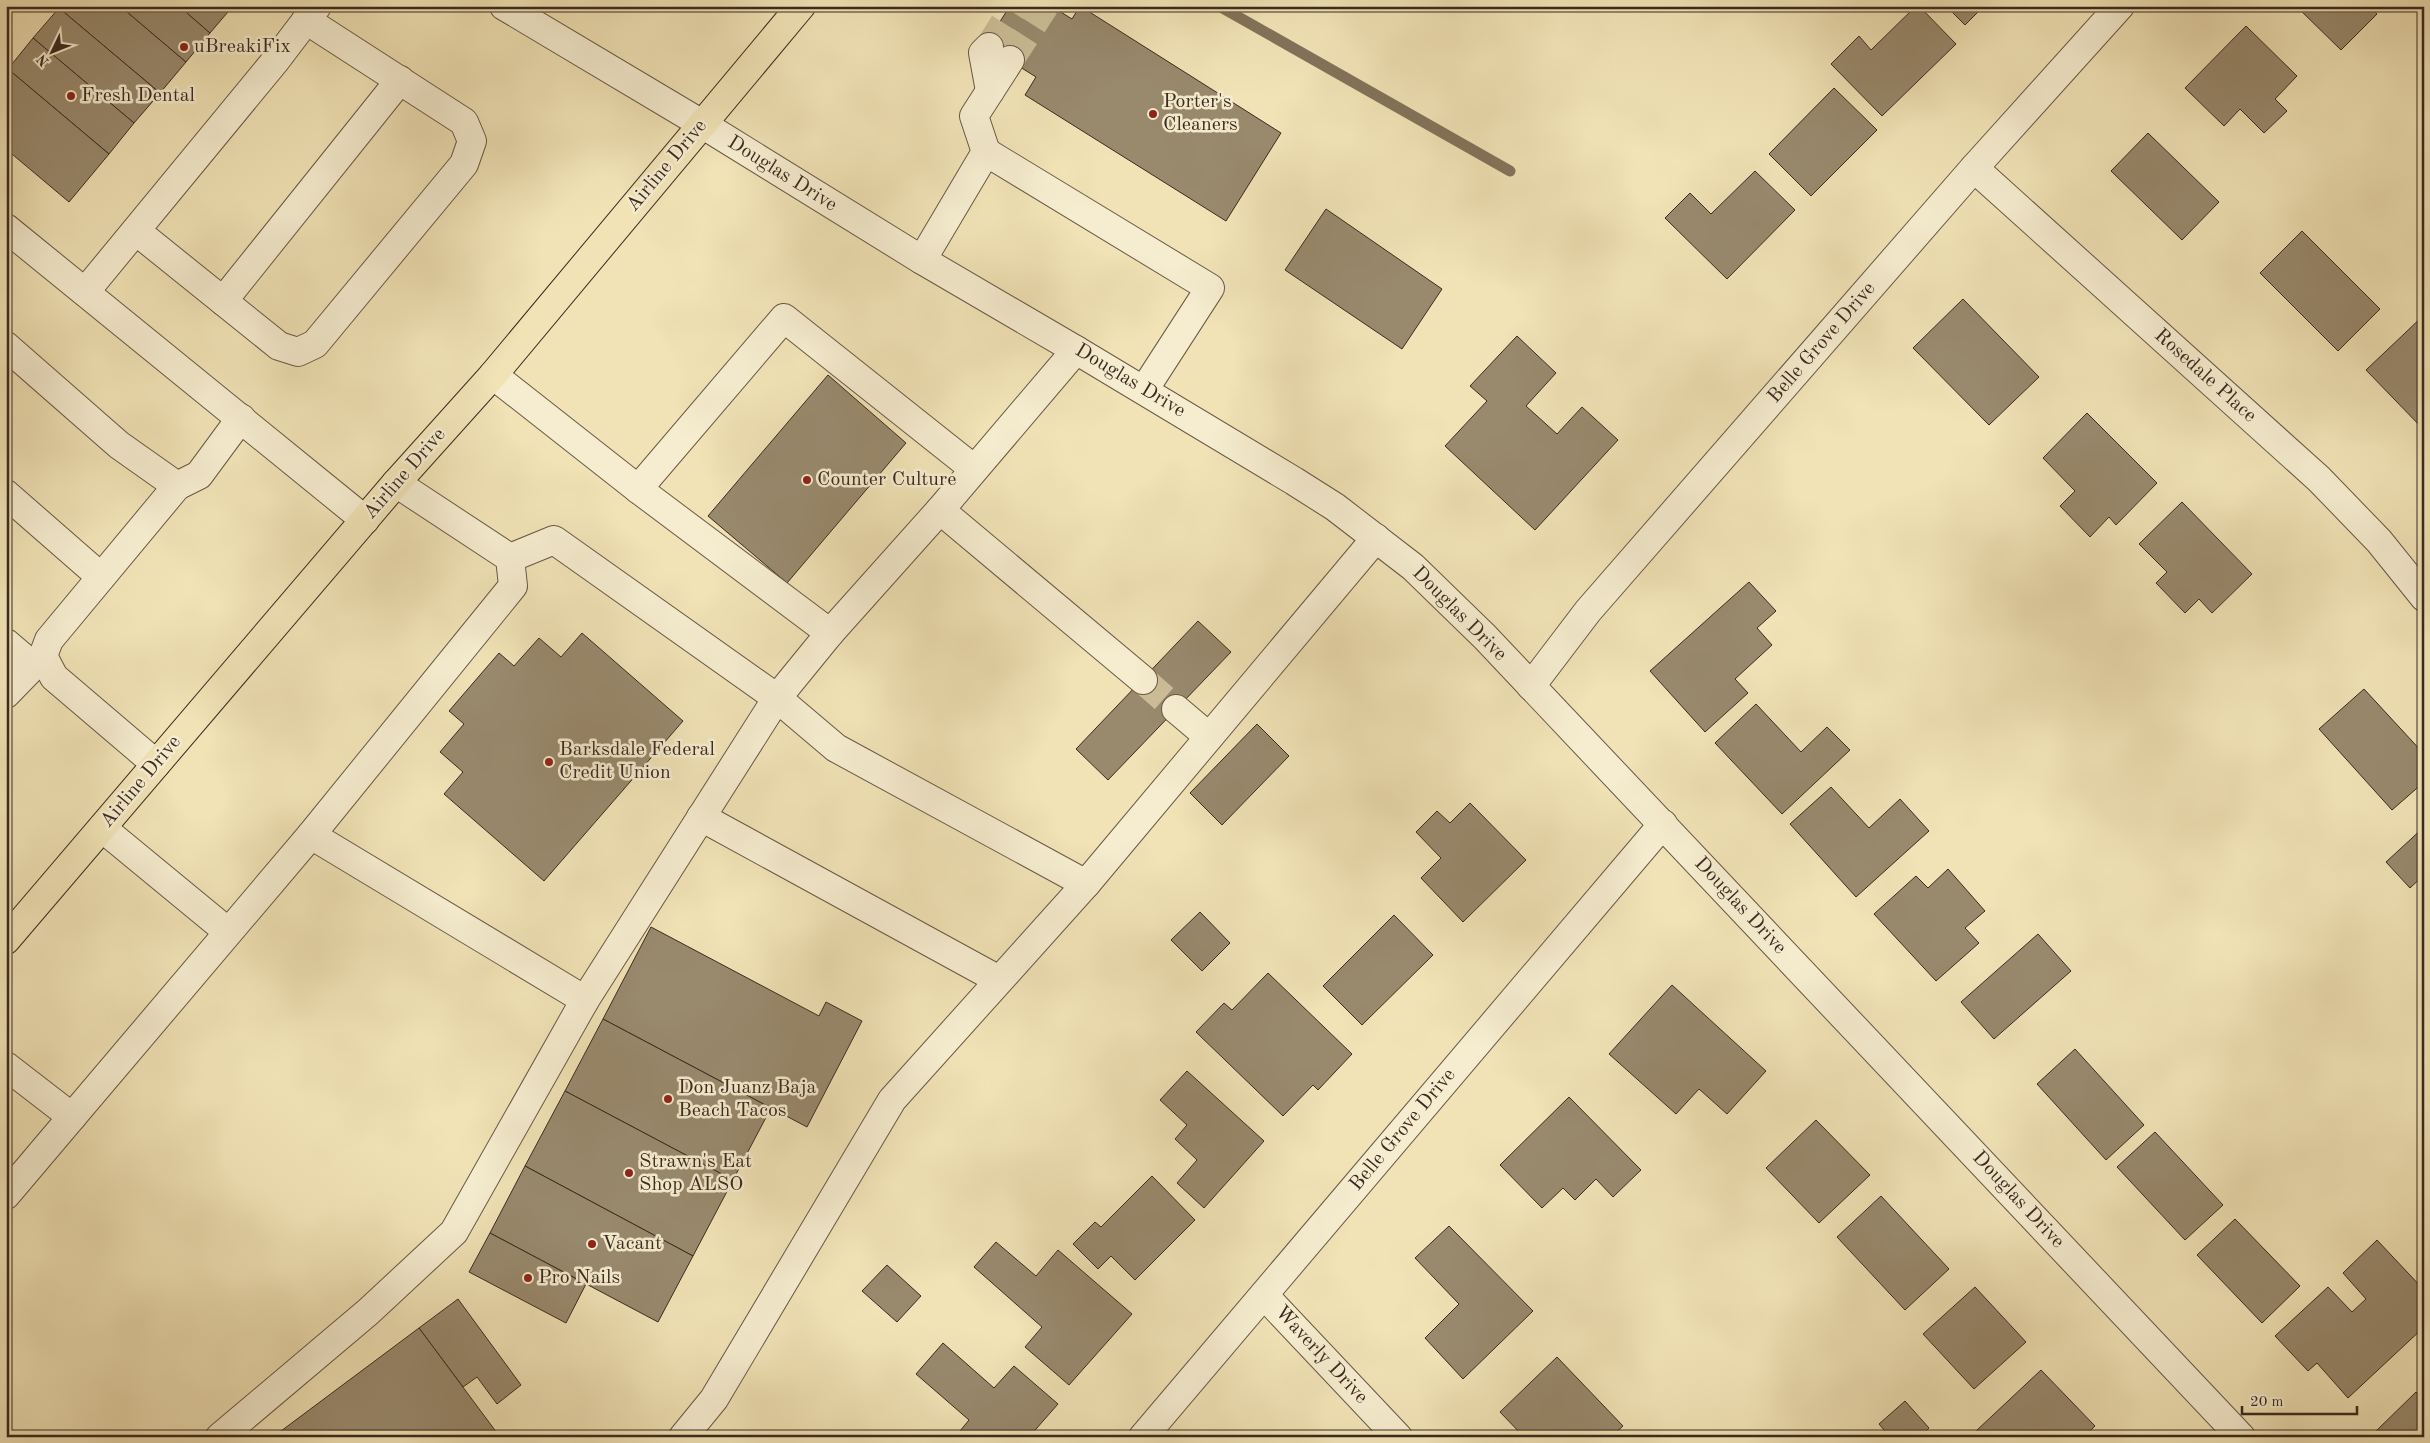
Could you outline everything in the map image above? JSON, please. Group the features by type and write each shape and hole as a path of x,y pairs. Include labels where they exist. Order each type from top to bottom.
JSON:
{"main road":[{"name":"Airline Drive","path":"6,940 396,483 493,375 801,6"}],"street":[{"name":"Douglas Drive","path":"504,6 702,124 922,260 1144,390 1294,481 1376,538 1413,567 1448,600 1663,824 2241,1437"},
{"name":"Belle Grove Drive","path":"1531,686 1588,611 1974,168 2120,6"},
{"path":"85,292 311,13 400,80 464,122 472,141 464,164 315,344 298,352 279,346 136,231"},
{"path":"1000,53 990,91 974,116 986,152 1210,288 1144,390"},
{"path":"223,301 400,80"},
{"path":"922,260 986,152"},
{"name":"Rosedale Place","path":"1974,168 2319,479 2379,541 2424,597"},
{"path":"6,228 365,520"},
{"path":"638,489 784,318 974,469"},
{"path":"6,346 119,445 177,486"},
{"path":"220,1437 368,1312 454,1232 585,1000 777,698 830,633 940,510 1076,350"},
{"path":"493,375 638,489 830,633"},
{"path":"6,694 38,661 49,640 177,486 200,475 241,418"},
{"path":"396,483 510,558"},
{"path":"6,494 101,577"},
{"path":"940,510 1143,680"},
{"path":"683,1437 714,1399 892,1100 1086,884 1376,538"},
{"path":"510,558 554,540 777,698 836,748 1086,884"},
{"path":"6,1195 310,835 513,586 510,558"},
{"path":"6,642 38,661 54,677 156,764"},
{"path":"1176,709 1209,737"},
{"path":"701,817 999,980"},
{"name":"Belle Grove Drive","path":"1143,1437 1663,824"},
{"path":"102,828 227,931"},
{"path":"310,835 585,1000"},
{"path":"6,1066 72,1117"},
{"name":"Waverly Drive","path":"1264,1294 1398,1437"}],"building":[{"path":"60,6 120,6 186,62 160,93 59,8"},
{"name":"uBreakiFix","path":"120,6 179,6 210,33 186,62"},
{"path":"179,6 233,6 210,33"},
{"name":"Porter's Cleaners","path":"1010,6 1051,6 1072,19 1080,6 1281,133 1226,221 1025,95 1036,77 985,45"},
{"path":"1916,6 1919,6 1956,44 1882,116 1831,64 1859,36 1871,50"},
{"path":"1946,6 1984,6 1965,25"},
{"path":"2296,6 2369,6 2377,14 2341,50"},
{"path":"59,8 160,93 134,123 33,38"},
{"path":"2246,26 2297,76 2275,99 2287,111 2264,133 2240,109 2224,126 2185,88"},
{"name":"Fresh Dental","path":"33,38 134,123 109,154 8,69"},
{"path":"8,69 109,154 69,202 6,149"},
{"path":"1834,88 1877,130 1811,196 1769,154"},
{"path":"2148,133 2219,202 2182,240 2111,171"},
{"path":"1755,171 1795,210 1727,279 1665,218 1690,193 1711,214"},
{"path":"1326,209 1442,289 1402,349 1285,270"},
{"path":"2302,231 2380,309 2338,351 2260,273"},
{"path":"1963,299 2039,377 1989,425 1913,348"},
{"path":"2424,315 2424,430 2366,370"},
{"path":"1517,336 1556,373 1526,406 1557,434 1582,407 1618,440 1535,530 1445,446 1487,401 1470,386"},
{"name":"Counter Culture","path":"828,375 906,443 787,583 708,516"},
{"path":"2087,413 2157,483 2116,525 2109,517 2090,537 2060,506 2075,491 2043,458"},
{"path":"2182,502 2252,574 2212,613 2199,599 2185,613 2156,583 2167,572 2139,544"},
{"path":"1749,582 1776,611 1757,628 1772,645 1735,679 1748,693 1705,732 1650,671"},
{"path":"1198,621 1231,652 1108,780 1076,749"},
{"name":"Barksdale Federal Credit Union","path":"582,633 683,721 544,881 444,794 463,772 440,752 464,724 449,711 499,653 514,666 539,638 561,657"},
{"path":"2364,689 2424,754 2424,782 2392,810 2319,729"},
{"path":"1756,704 1801,752 1827,727 1850,750 1782,814 1715,743"},
{"path":"1257,724 1289,756 1222,825 1190,793"},
{"path":"1831,787 1869,828 1900,799 1929,831 1856,897 1790,824"},
{"path":"1470,803 1526,860 1463,922 1421,878 1441,858 1416,832 1437,811 1450,823"},
{"path":"2424,827 2424,875 2410,888 2386,862"},
{"path":"1948,869 1985,911 1965,928 1979,943 1936,981 1874,914 1916,876 1928,888"},
{"path":"1200,912 1230,943 1202,971 1171,940"},
{"path":"1394,915 1433,955 1362,1025 1323,986"},
{"path":"651,927 819,1016 826,1002 862,1021 807,1127 603,1019"},
{"path":"2038,934 2071,971 1994,1039 1961,1002"},
{"path":"1268,973 1352,1054 1318,1090 1313,1085 1283,1116 1196,1032 1224,1003 1232,1010"},
{"path":"1672,985 1766,1071 1727,1114 1699,1089 1676,1114 1609,1054"},
{"name":"Don Juanz Baja Beach Tacos","path":"603,1019 771,1108 733,1180 565,1091"},
{"path":"2075,1049 2144,1125 2106,1160 2037,1084"},
{"path":"1187,1071 1264,1141 1204,1208 1177,1183 1197,1160 1175,1139 1187,1125 1160,1100"},
{"name":"Strawn's Eat Shop ALSO","path":"565,1091 733,1180 693,1256 525,1166"},
{"path":"1569,1097 1641,1170 1613,1197 1596,1179 1575,1200 1563,1188 1542,1208 1500,1165"},
{"path":"1816,1120 1870,1175 1819,1223 1766,1168"},
{"path":"2155,1132 2223,1205 2185,1240 2117,1167"},
{"name":"Vacant","path":"525,1166 693,1256 658,1322 490,1233"},
{"path":"1152,1176 1195,1220 1135,1280 1111,1256 1098,1269 1073,1244 1095,1222 1101,1227"},
{"path":"1881,1196 1949,1269 1905,1310 1837,1237"},
{"path":"2235,1219 2300,1286 2262,1323 2197,1255"},
{"path":"1449,1226 1533,1311 1463,1379 1425,1338 1459,1304 1415,1258"},
{"name":"Pro Nails","path":"490,1233 586,1284 566,1323 469,1272"},
{"path":"2377,1240 2424,1290 2424,1327 2348,1398 2317,1363 2308,1371 2275,1336 2328,1287 2352,1312 2366,1299 2343,1273"},
{"path":"996,1242 1036,1276 1058,1250 1132,1314 1069,1385 1025,1347 1042,1327 974,1267"},
{"path":"887,1265 921,1296 897,1322 862,1291"},
{"path":"1975,1287 2026,1342 1974,1389 1923,1334"},
{"path":"458,1299 521,1385 497,1404 477,1377 463,1387 419,1328"},
{"path":"419,1328 500,1437 273,1437"},
{"path":"943,1343 994,1388 1014,1366 1058,1404 1029,1437 955,1437 969,1420 916,1374"},
{"path":"1557,1357 1623,1426 1611,1437 1524,1437 1500,1412"},
{"path":"2041,1370 2095,1426 2084,1437 1982,1437 1976,1431"},
{"path":"2416,1392 2424,1400 2424,1437 2378,1437 2374,1433"},
{"path":"1905,1401 1929,1428 1920,1437 1890,1437 1879,1424"}],"waterway":[{"path":"1219,6 1510,171"}],"tunnel":[{"path":"989,47 1015,6"},
{"path":"1010,60 1045,6"},
{"path":"1143,680 1176,709"}],"place":[{"name":"uBreakiFix","path":"184,47"},
{"name":"Fresh Dental","path":"71,96"},
{"name":"Porter's Cleaners","path":"1153,114"},
{"name":"Counter Culture","path":"807,480"},
{"name":"Barksdale Federal Credit Union","path":"549,762"},
{"name":"Don Juanz Baja Beach Tacos","path":"668,1099"},
{"name":"Strawn's Eat Shop ALSO","path":"629,1173"},
{"name":"Vacant","path":"592,1244"},
{"name":"Pro Nails","path":"528,1278"}]}
